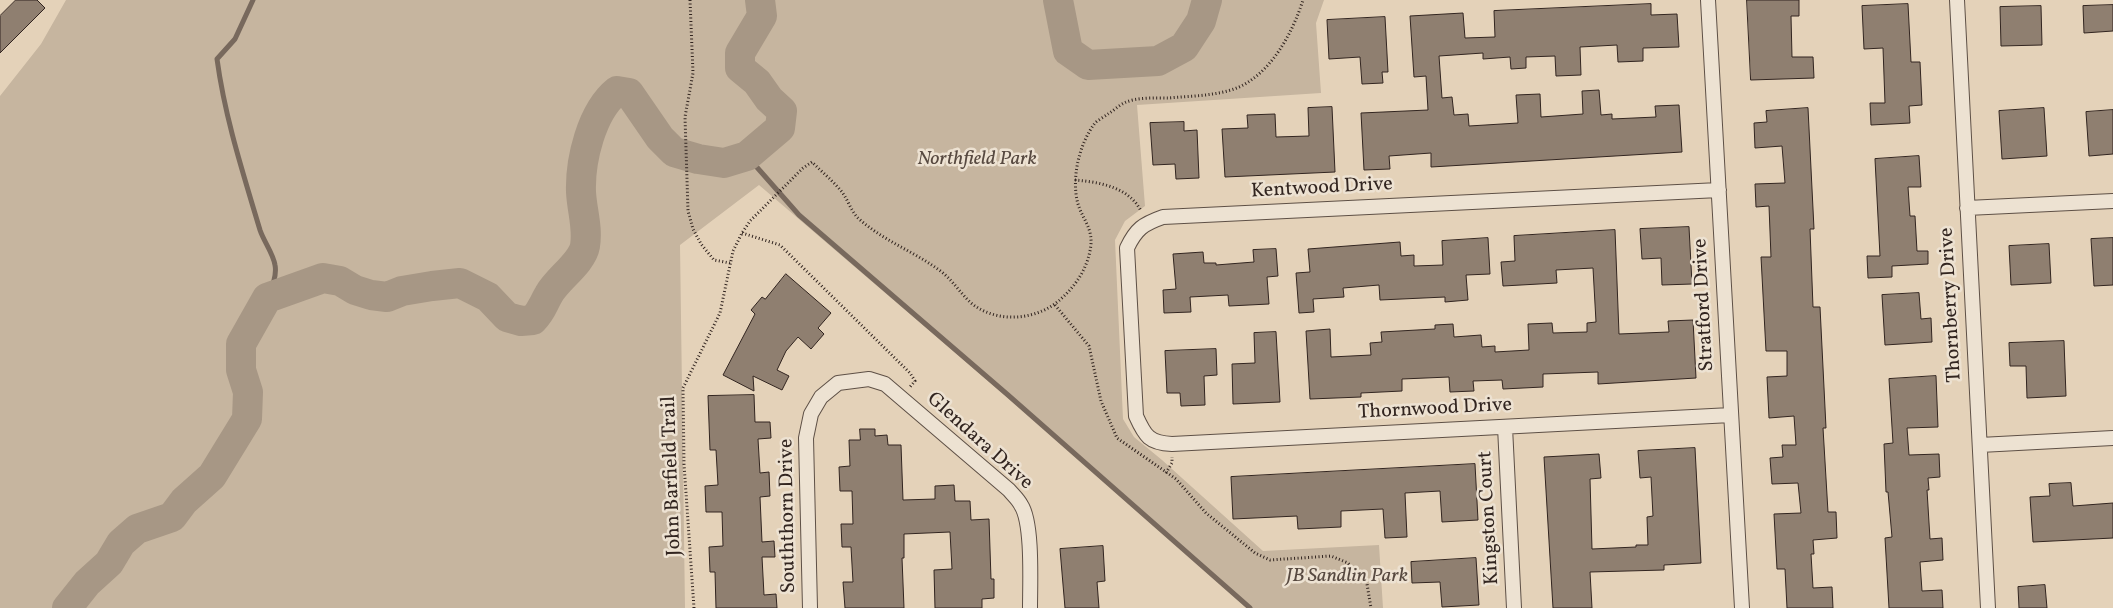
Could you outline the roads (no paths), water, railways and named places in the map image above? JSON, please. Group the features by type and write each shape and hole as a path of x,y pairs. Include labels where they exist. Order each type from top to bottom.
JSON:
{"street":[{"name":"Stratford Drive","path":"1708,0 1742,608"},
{"name":"Thornberry Drive","path":"1956,0 1988,608"},
{"name":"Kentwood Drive","path":"1143,433 1136,416 1127,248 1133,235 1146,223 1163,217 1719,190"},
{"path":"1968,208 2113,201"},
{"name":"Souththorn Drive","path":"810,608 806,438 811,414 821,397 838,383 869,379 885,384 901,398"},
{"name":"Glendara Drive","path":"901,398 1009,490 1022,505 1027,519 1030,608"},
{"name":"Thornwood Drive","path":"1143,433 1157,444 1172,444 1731,415"},
{"name":"Kingston Court","path":"1505,426 1514,608"},
{"path":"1980,445 2113,438"}],"waterway":[{"path":"253,0 235,39 217,59 220,81 241,166 260,230 275,265 274,282 267,298"},
{"path":"67,608 87,583 109,563 121,543 137,529 172,517 184,501 212,476 247,419 248,392 241,370 241,344 267,298 323,278 340,281 355,290 371,295 387,297 402,291 460,283 488,297 507,317 521,321 533,320 553,288 583,252 586,232 581,180 585,152 600,111 617,91 629,93 660,138 674,152 698,159 724,163 747,156 780,128 782,111 769,99 757,82 740,68 740,53 762,16 760,0"},
{"path":"1058,0 1068,51 1088,65 1158,61 1184,47 1201,21 1207,0"},
{"path":"747,156 799,215 1008,395 1250,608"}],"park label":[{"name":"Northfield Park","path":"977,160"},
{"name":"JB Sandlin Park","path":"1347,577"}]}
